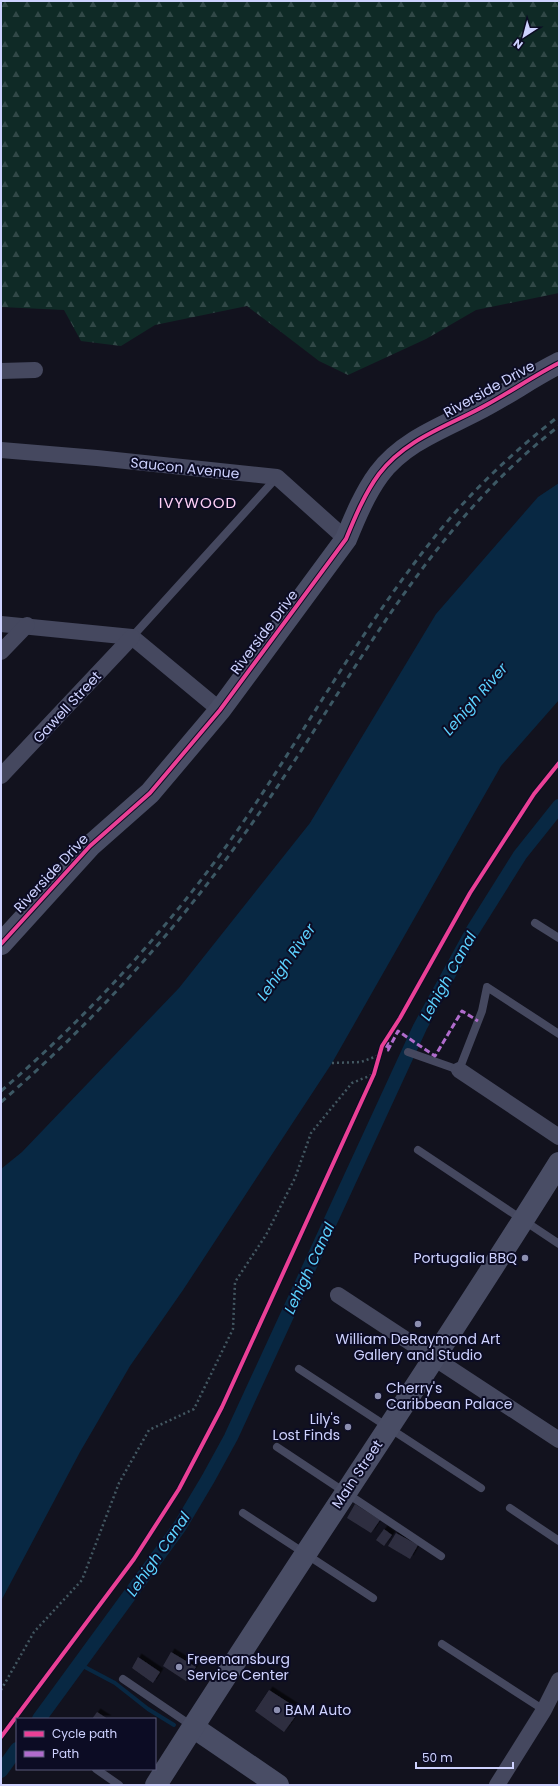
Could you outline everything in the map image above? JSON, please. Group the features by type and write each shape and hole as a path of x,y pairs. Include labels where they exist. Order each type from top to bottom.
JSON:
{"street":[{"name":"Riverside Drive","path":"1,944 90,846 150,793 220,710 346,539 357,513 379,474 397,456 416,441 488,404 559,363"},
{"path":"1,371 35,370"},
{"name":"Saucon Avenue","path":"1,450 97,458 277,477"},
{"path":"277,477 346,539"},
{"path":"1,624 27,625 132,637 220,710"},
{"path":"1,652 27,625"},
{"name":"Gawell Street","path":"1,776 132,637"},
{"path":"459,1070 559,1137"},
{"name":"Main Street","path":"156,1785 304,1553 434,1359 559,1163"},
{"path":"338,1295 559,1440"},
{"path":"497,1785 544,1710 559,1680"},
{"path":"192,1727 278,1785"}],"lane":[{"path":"132,637 277,477"},
{"path":"535,923 559,938"},
{"path":"408,1052 459,1070 482,1011 487,987 559,1034"},
{"path":"418,1150 559,1244"},
{"path":"299,1369 482,1488"},
{"path":"277,1447 441,1556"},
{"path":"510,1508 559,1541"},
{"path":"243,1513 373,1598"},
{"path":"442,1644 544,1710"},
{"path":"122,1679 192,1727"},
{"path":"97,1770 119,1785"}],"path":[{"path":"332,1063 361,1062 380,1055"},
{"path":"1,1690 34,1632 82,1580 119,1483 149,1430 194,1409 233,1329 236,1282 266,1235 296,1178 311,1133 352,1083 374,1074"}],"green space":[{"path":"1,1 559,1 559,293 476,310 426,339 348,375 319,361 247,306 155,325 121,346 81,341 64,310 1,307"}],"water":[{"name":"Lehigh River","path":"559,483 559,700 501,766 332,1063 183,1290 130,1366 80,1452 1,1601 1,1169 22,1152 179,988 310,823 436,614 538,497"}],"building":[{"path":"355,1504 380,1520 371,1533 347,1518"},
{"path":"384,1529 392,1535 384,1546 376,1540"},
{"path":"396,1533 418,1545 410,1559 388,1546"},
{"name":"Freemansburg Service Center","path":"171,1652 196,1667 186,1681 163,1666"},
{"path":"138,1657 160,1672 153,1683 132,1668"},
{"name":"BAM Auto","path":"269,1690 300,1710 284,1732 255,1711"},
{"path":"97,1712 106,1718 93,1718"}],"waterway":[{"name":"Lehigh Canal","path":"40,1718 180,1526 208,1479 231,1437 420,1027 473,930 520,855 559,806"},
{"path":"79,1664 115,1683 148,1709 174,1725"},
{"name":"Lehigh Canal","path":"1,1771 16,1750"}],"railway":[{"path":"1,1091 69,1029 163,928 192,892 246,818 359,642 407,572 461,505 508,459 559,416"},
{"path":"1,1102 73,1036 140,965 171,929 202,891 260,812 295,761 394,607 430,558 469,511 511,467 559,426"}],"marked path":[{"path":"388,1042 386,1049 388,1050 398,1031 435,1056 462,1011 478,1021"}],"cycle path":[{"path":"1,944 90,846 150,793 220,710 346,539 369,489 379,474 390,462 402,451 430,433 474,412 559,363"},
{"path":"1,1737 134,1559 179,1489 222,1407 374,1074 382,1046 400,1018 470,893 534,794 559,763"}],"place":[{"name":"Portugalia BBQ","path":"525,1258"},
{"name":"William DeRaymond Art Gallery and Studio","path":"418,1324"},
{"name":"Cherry's Caribbean Palace","path":"378,1396"},
{"name":"Lily's Lost Finds","path":"348,1427"},
{"name":"Freemansburg Service Center","path":"179,1667"},
{"name":"BAM Auto","path":"277,1710"}],"district":[{"name":"IVYWOOD","path":"198,502"}]}
